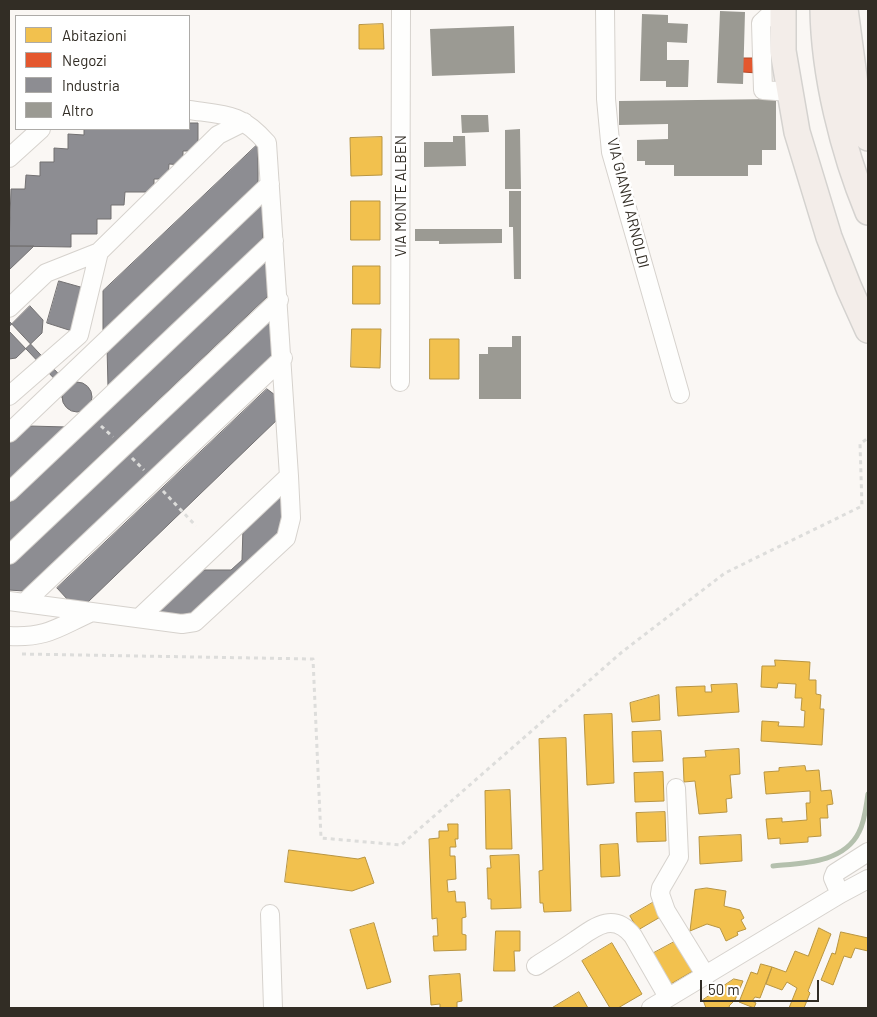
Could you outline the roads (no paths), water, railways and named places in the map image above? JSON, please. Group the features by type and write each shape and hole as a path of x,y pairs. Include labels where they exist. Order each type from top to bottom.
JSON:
{"highway":[{"path":"784,9 783,51 797,132 812,188 845,280 868,330"},
{"path":"823,9 826,55 839,117 857,185 868,212"},
{"path":"845,9 856,92 868,138"}],"street":[{"name":"VIA MONTE ALBEN","path":"400,382 401,9"},
{"name":"VIA GIANNI ARNOLDI","path":"605,9 606,99 611,152 680,394"},
{"path":"776,9 760,23 763,90 790,92"},
{"path":"16,602 182,624 196,622 286,538 291,518 289,476 283,358 267,143 253,127 234,116 190,110"},
{"path":"9,308 46,273 99,252 218,135 244,122"},
{"path":"9,158 40,130"},
{"path":"9,433 270,184"},
{"path":"9,492 274,241"},
{"path":"9,396 79,335 99,252"},
{"path":"9,555 279,300"},
{"path":"16,602 283,358"},
{"path":"139,618 289,476"},
{"path":"9,636 31,637 53,632 92,612"},
{"path":"676,788 679,857 661,888 660,894 666,911 706,976"},
{"path":"840,894 833,878 835,873 848,867 868,852"},
{"path":"651,1008 840,894 868,880"},
{"path":"270,914 273,1008"},
{"path":"536,966 600,925 620,924 626,927 634,936 668,998"}],"waterway":[{"path":"773,866 822,860 843,850 852,842 861,828 868,794"}]}
